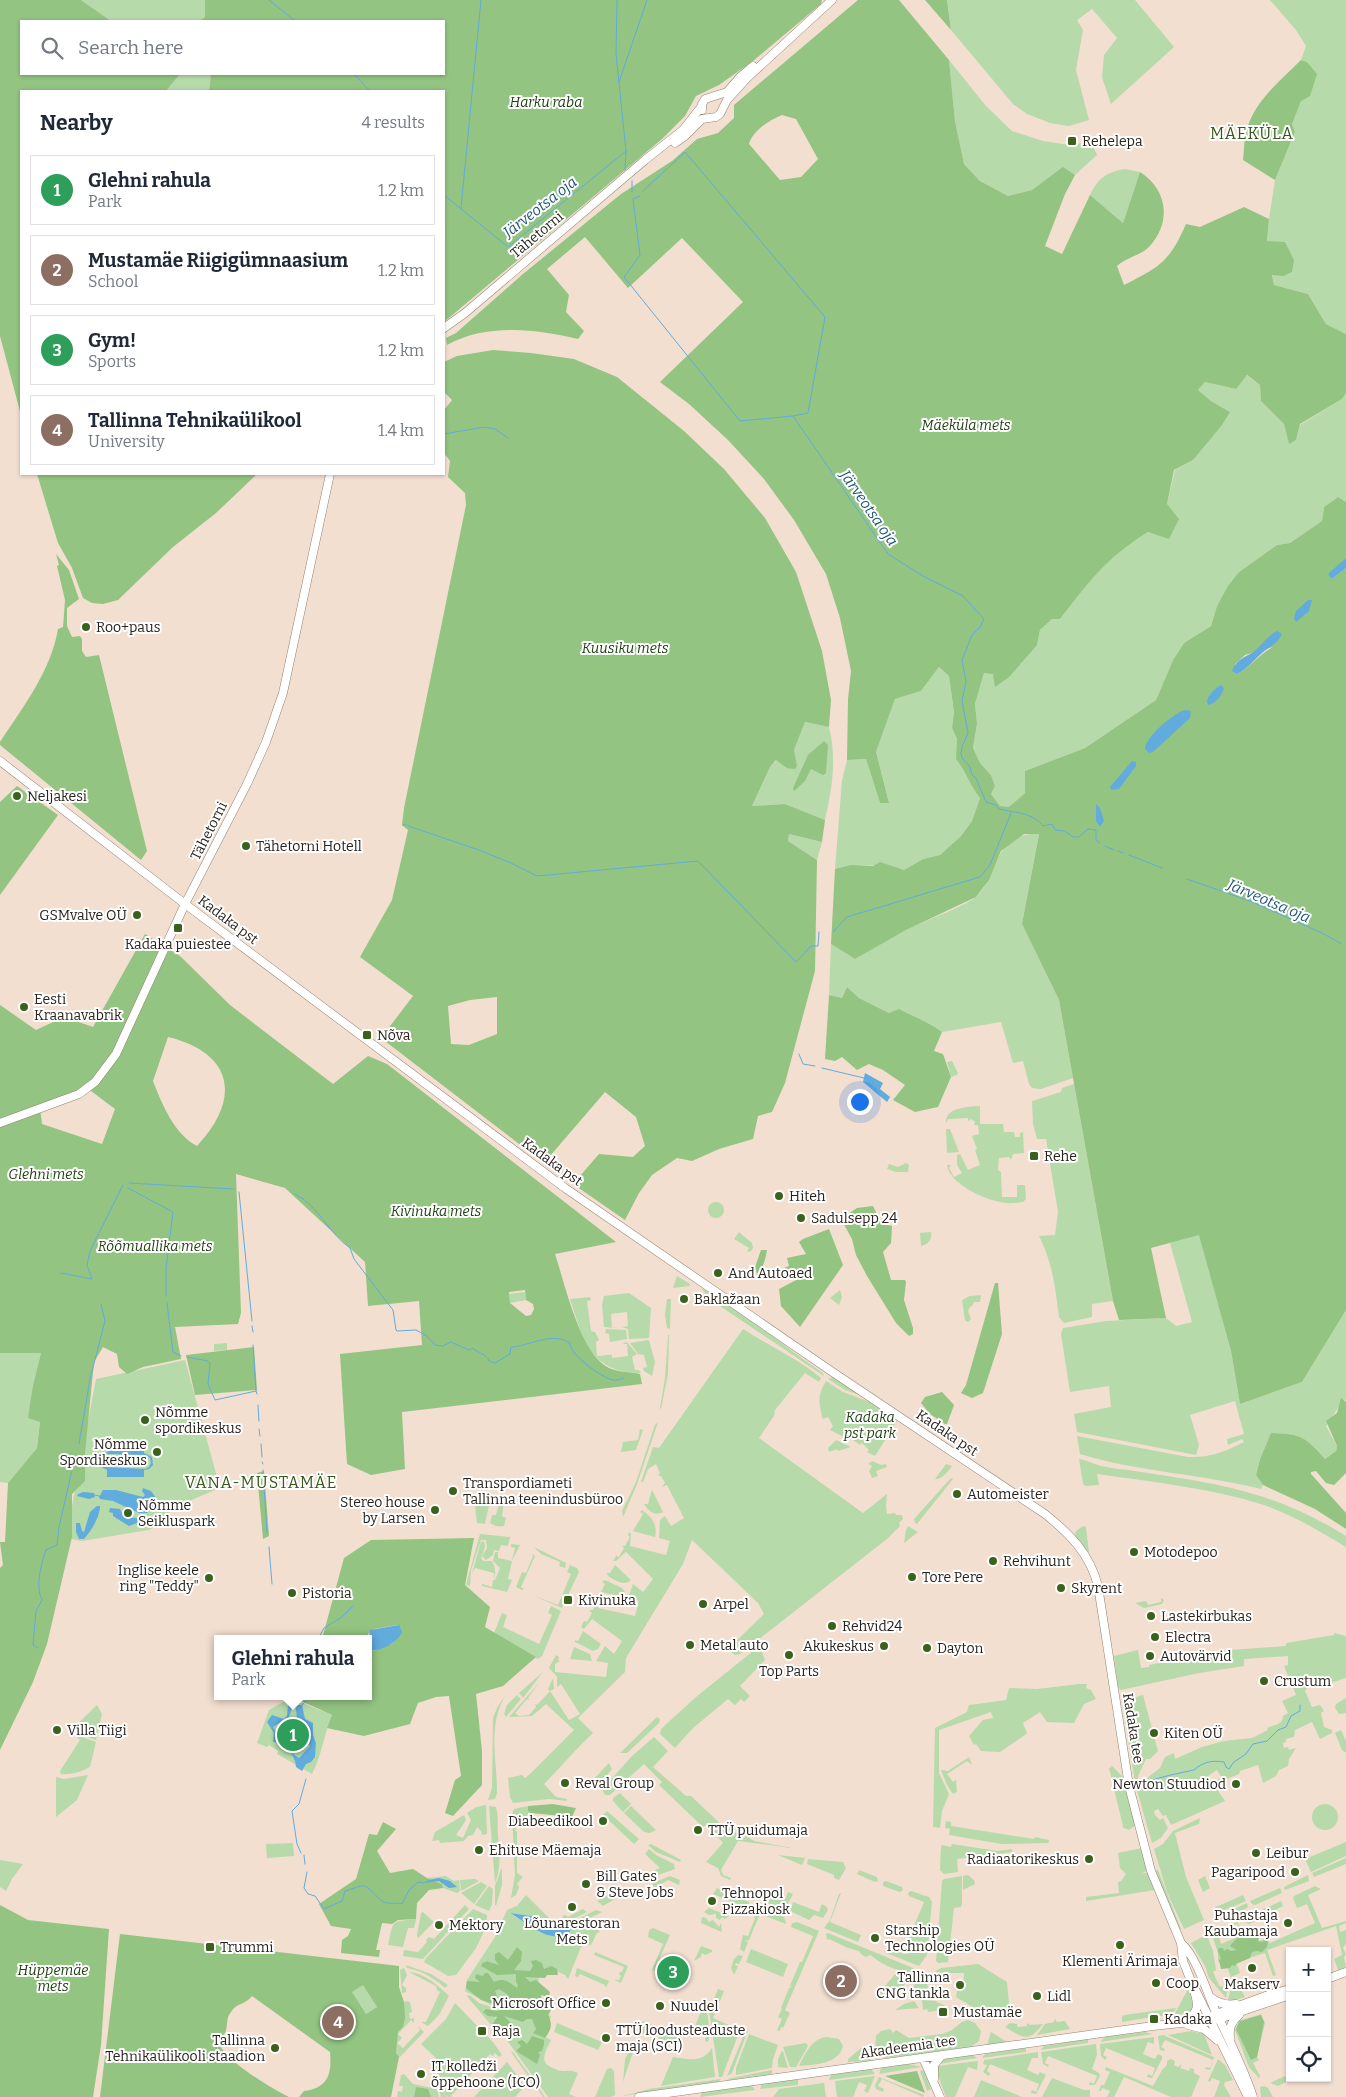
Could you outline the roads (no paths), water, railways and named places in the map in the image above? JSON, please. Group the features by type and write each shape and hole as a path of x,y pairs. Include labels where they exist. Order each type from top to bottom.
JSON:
{"main road":[{"path":"767,58 744,73 727,92 705,98 702,107 704,114 709,117 718,116 731,94 767,58 832,0"},
{"path":"716,96 722,100 724,108"},
{"name":"Tähetorni","path":"445,327 465,313 682,130 702,107"},
{"name":"Tähetorni","path":"645,160 678,141 700,120 709,117"},
{"name":"Tähetorni","path":"0,1123 78,1094 101,1076 116,1054 185,904 247,784 275,719 283,693 330,475"},
{"name":"Kadaka pst","path":"0,761 185,904 565,1188 831,1371 1045,1514 1068,1533 1082,1550 1094,1570"},
{"name":"Kadaka tee","path":"1094,1570 1103,1614 1129,1786 1151,1871 1180,1943 1183,1961 1192,1981 1230,2043 1254,2097"},
{"name":"Kadaka tee","path":"1180,1943 1187,1949 1209,1996 1222,2045 1248,2097"},
{"path":"1183,1961 1194,1963"},
{"path":"1331,1978 1346,1972"},
{"path":"1181,2024 1195,2014 1198,2006 1192,1981"},
{"name":"Akadeemia tee","path":"1214,2017 1271,1994 1286,1991"},
{"path":"1209,1996 1228,2006 1246,2004"},
{"name":"Akadeemia tee","path":"639,2097 1181,2024 1242,2012 1286,1996"},
{"path":"1230,2043 1232,2022 1242,2012"},
{"path":"1181,2024 1204,2029 1222,2045"},
{"path":"934,2081 934,2065 942,2055"},
{"path":"923,2058 940,2097"}],"water":[{"path":"1346,558 1346,568 1332,579 1328,574"},
{"path":"1308,600 1312,600 1309,611 1296,622 1294,618 1296,611"},
{"path":"1277,631 1282,634 1276,643 1241,672 1237,674 1232,671 1240,660 1256,650"},
{"path":"1221,685 1224,688 1220,696 1214,703 1208,705 1207,701 1211,693"},
{"path":"1185,710 1191,711 1190,718 1153,752 1149,753 1145,749 1146,744 1155,732 1168,720"},
{"path":"1132,761 1136,762 1136,766 1119,789 1111,790 1110,787"},
{"path":"1096,804 1100,808 1104,821 1100,827 1096,821"},
{"path":"865,1073 883,1083 880,1089 890,1097 887,1102 863,1082"},
{"path":"108,1445 144,1446 144,1453 152,1457 153,1465 149,1469 144,1470 144,1477 107,1477 107,1470 101,1467 99,1460 102,1453 108,1452","holes":["108,1454 145,1455 150,1458 151,1463 145,1469 106,1467 102,1464 101,1460 104,1455"]},
{"path":"143,1488 151,1491 157,1499 155,1506 147,1513 139,1513 99,1497 103,1490 116,1490 143,1497 145,1495 142,1491"},
{"path":"83,1492 94,1493 95,1497 89,1499 77,1496"},
{"path":"97,1506 100,1506 100,1510 95,1524 84,1539 79,1539 76,1532 76,1523 80,1523 84,1532 90,1512"},
{"path":"110,1508 120,1509 124,1517 150,1519 152,1521 144,1526 137,1523 129,1526 113,1516 113,1513 109,1512"},
{"path":"399,1625 402,1632 393,1643 372,1651 372,1635 369,1635 370,1630"},
{"path":"288,1705 302,1705 305,1719 313,1723 313,1735 316,1743 315,1757 306,1764 302,1771 296,1767 294,1758 289,1750 277,1742 273,1742 274,1733 267,1722 272,1715 284,1719 287,1716","holes":["295,1707 297,1723 308,1731 308,1735 304,1739 310,1746 299,1758 291,1753 290,1750 301,1744 301,1734 282,1723 289,1717 292,1708","279,1723 290,1730 291,1746 289,1747 278,1738 273,1727"]},
{"path":"439,1878 450,1881 457,1887 449,1888 439,1881 424,1883"},
{"path":"510,1913 531,1916 561,1927 574,1921 576,1924 570,1931 570,1936 553,1936 538,1931"}],"waterway":[{"path":"269,0 294,20"},
{"path":"461,208 481,0"},
{"path":"617,0 616,54 626,151 625,170"},
{"path":"619,82 647,0"},
{"path":"355,75 369,90"},
{"name":"Järveotsa oja","path":"445,196 508,247 626,151"},
{"path":"643,191 685,152 825,317 808,413 793,416"},
{"path":"632,181 632,192"},
{"name":"Järveotsa oja","path":"640,196 633,199 640,255 624,277 740,421 793,416 888,554 923,576 963,596 984,619 980,627 972,635 962,660 966,681 962,701 968,733 961,753 962,758 970,767 972,775 976,778 986,802 996,805 999,809 1017,812 1034,818 1043,826 1052,824 1055,830 1064,831 1074,837 1079,837 1088,829 1096,830 1096,840 1100,843"},
{"path":"445,434 484,427 495,429 508,438"},
{"path":"833,932 847,917 980,877 990,865 1011,813"},
{"path":"408,826 479,850 537,876 698,861 796,962 811,946 818,946 819,932"},
{"path":"1105,846 1114,850"},
{"path":"1118,851 1123,853"},
{"path":"1129,855 1162,868"},
{"name":"Järveotsa oja","path":"1187,879 1250,901 1342,944"},
{"path":"799,1054 803,1064 815,1066"},
{"path":"822,1068 864,1078"},
{"path":"129,1183 233,1189"},
{"path":"61,1273 92,1279 87,1265 90,1251 123,1185"},
{"path":"128,1188 173,1212 166,1268 166,1296"},
{"path":"239,1192 252,1321"},
{"path":"295,1194 311,1206 350,1248 354,1259 393,1310 397,1331 416,1330 427,1336 435,1345 443,1346 451,1342 469,1350 473,1348 486,1356 489,1361 495,1363 510,1354 511,1347 556,1338 570,1343 571,1348 580,1359 602,1375 614,1380 624,1378"},
{"path":"167,1303 173,1352 181,1356"},
{"path":"79,1444 90,1379 105,1321 101,1304"},
{"path":"252,1326 253,1332"},
{"path":"253,1345 256,1391"},
{"path":"187,1357 210,1363 208,1384 215,1400 256,1391 257,1394"},
{"path":"258,1405 259,1421"},
{"path":"259,1429 260,1436"},
{"path":"261,1444 262,1457"},
{"path":"38,1648 33,1645 36,1611 42,1600 39,1588 41,1569 46,1550 57,1545 59,1527 73,1466"},
{"path":"263,1470 267,1533"},
{"path":"95,1495 99,1496"},
{"path":"269,1547 272,1584"},
{"path":"320,1635 324,1628 342,1617 353,1606"},
{"path":"302,1705 306,1700"},
{"path":"1145,1782 1194,1770 1204,1763 1216,1761 1224,1762 1229,1769 1234,1762 1246,1754 1253,1744 1267,1741 1278,1730 1286,1727 1291,1716 1300,1711 1300,1705"},
{"path":"301,1853 297,1844 292,1811 299,1804 306,1779"},
{"path":"304,1855 305,1864"},
{"path":"307,1872 304,1888 308,1894 315,1896 324,1909 342,1901 345,1891 362,1886 370,1889 384,1902 402,1904 409,1890 418,1882 424,1883"}],"place":[{"name":"Rehelepa","path":"1072,141"},
{"name":"Roo+paus","path":"86,627"},
{"name":"Neljakesi","path":"17,796"},
{"name":"Tähetorni Hotell","path":"246,846"},
{"name":"GSMvalve OÜ","path":"137,915"},
{"name":"Kadaka puiestee","path":"178,928"},
{"name":"Eesti Kraanavabrik","path":"24,1007"},
{"name":"Nõva","path":"367,1035"},
{"name":"Rehe","path":"1034,1156"},
{"name":"Hiteh","path":"779,1196"},
{"name":"Sadulsepp 24","path":"801,1218"},
{"name":"And Autoaed","path":"718,1273"},
{"name":"Baklažaan","path":"684,1299"},
{"name":"Nõmme spordikeskus","path":"145,1420"},
{"name":"Nõmme Spordikeskus","path":"157,1452"},
{"name":"Transpordiameti Tallinna teenindusbüroo","path":"453,1491"},
{"name":"Automeister","path":"957,1494"},
{"name":"Stereo house by Larsen","path":"435,1510"},
{"name":"Nõmme Seikluspark","path":"128,1513"},
{"name":"Motodepoo","path":"1134,1552"},
{"name":"Rehvihunt","path":"993,1561"},
{"name":"Tore Pere","path":"912,1577"},
{"name":"Inglise keele ring \"Teddy\"","path":"209,1578"},
{"name":"Skyrent","path":"1061,1588"},
{"name":"Pistoria","path":"292,1593"},
{"name":"Kivinuka","path":"568,1600"},
{"name":"Arpel","path":"703,1604"},
{"name":"Lastekirbukas","path":"1151,1616"},
{"name":"Rehvid24","path":"832,1626"},
{"name":"Electra","path":"1155,1637"},
{"name":"Metal auto","path":"690,1645"},
{"name":"Akukeskus","path":"884,1646"},
{"name":"Dayton","path":"927,1648"},
{"name":"Top Parts","path":"789,1655"},
{"name":"Autovärvid","path":"1150,1656"},
{"name":"Crustum","path":"1264,1681"},
{"name":"Villa Tiigi","path":"57,1730"},
{"name":"Kiten OÜ","path":"1154,1733"},
{"name":"Glehni rahula","path":"293,1735"},
{"name":"Reval Group","path":"565,1783"},
{"name":"Newton Stuudiod","path":"1236,1784"},
{"name":"Diabeedikool","path":"603,1821"},
{"name":"TTÜ puidumaja","path":"698,1830"},
{"name":"Ehituse Mäemaja","path":"479,1850"},
{"name":"Leibur","path":"1256,1853"},
{"name":"Radiaatorikeskus","path":"1089,1859"},
{"name":"Pagaripood","path":"1295,1872"},
{"name":"Bill Gates & Steve Jobs","path":"586,1884"},
{"name":"Tehnopol Pizzakiosk","path":"712,1901"},
{"name":"Lõunarestoran Mets","path":"572,1907"},
{"name":"Puhastaja Kaubamaja","path":"1288,1923"},
{"name":"Mektory","path":"439,1925"},
{"name":"Starship Technologies OÜ","path":"875,1938"},
{"name":"Klementi Ärimaja","path":"1120,1945"},
{"name":"Trummi","path":"210,1947"},
{"name":"Makserv","path":"1252,1968"},
{"name":"Gym!","path":"673,1972"},
{"name":"Mustamäe Riigigümnaasium","path":"841,1981"},
{"name":"Coop","path":"1156,1983"},
{"name":"Tallinna CNG tankla","path":"960,1985"},
{"name":"Lidl","path":"1037,1996"},
{"name":"Microsoft Office","path":"606,2003"},
{"name":"Nuudel","path":"660,2006"},
{"name":"Mustamäe","path":"943,2012"},
{"name":"Kadaka","path":"1154,2019"},
{"name":"Tallinna Tehnikaülikool","path":"338,2022"},
{"name":"Raja","path":"482,2031"},
{"name":"TTÜ loodusteaduste maja (SCI)","path":"606,2038"},
{"name":"Tallinna Tehnikaülikooli staadion","path":"275,2048"},
{"name":"IT kolledži õppehoone (ICO)","path":"421,2074"}],"district":[{"name":"MÄEKÜLA","path":"1252,133"},
{"name":"VANA-MUSTAMÄE","path":"261,1482"}],"park label":[{"name":"Harku raba","path":"546,102"},
{"name":"Mäeküla mets","path":"966,425"},
{"name":"Kuusiku mets","path":"625,648"},
{"name":"Glehni mets","path":"46,1174"},
{"name":"Kivinuka mets","path":"436,1211"},
{"name":"Rõõmuallika mets","path":"155,1246"},
{"name":"Kadaka pst park","path":"870,1425"},
{"name":"Hüppemäe mets","path":"53,1978"}]}
